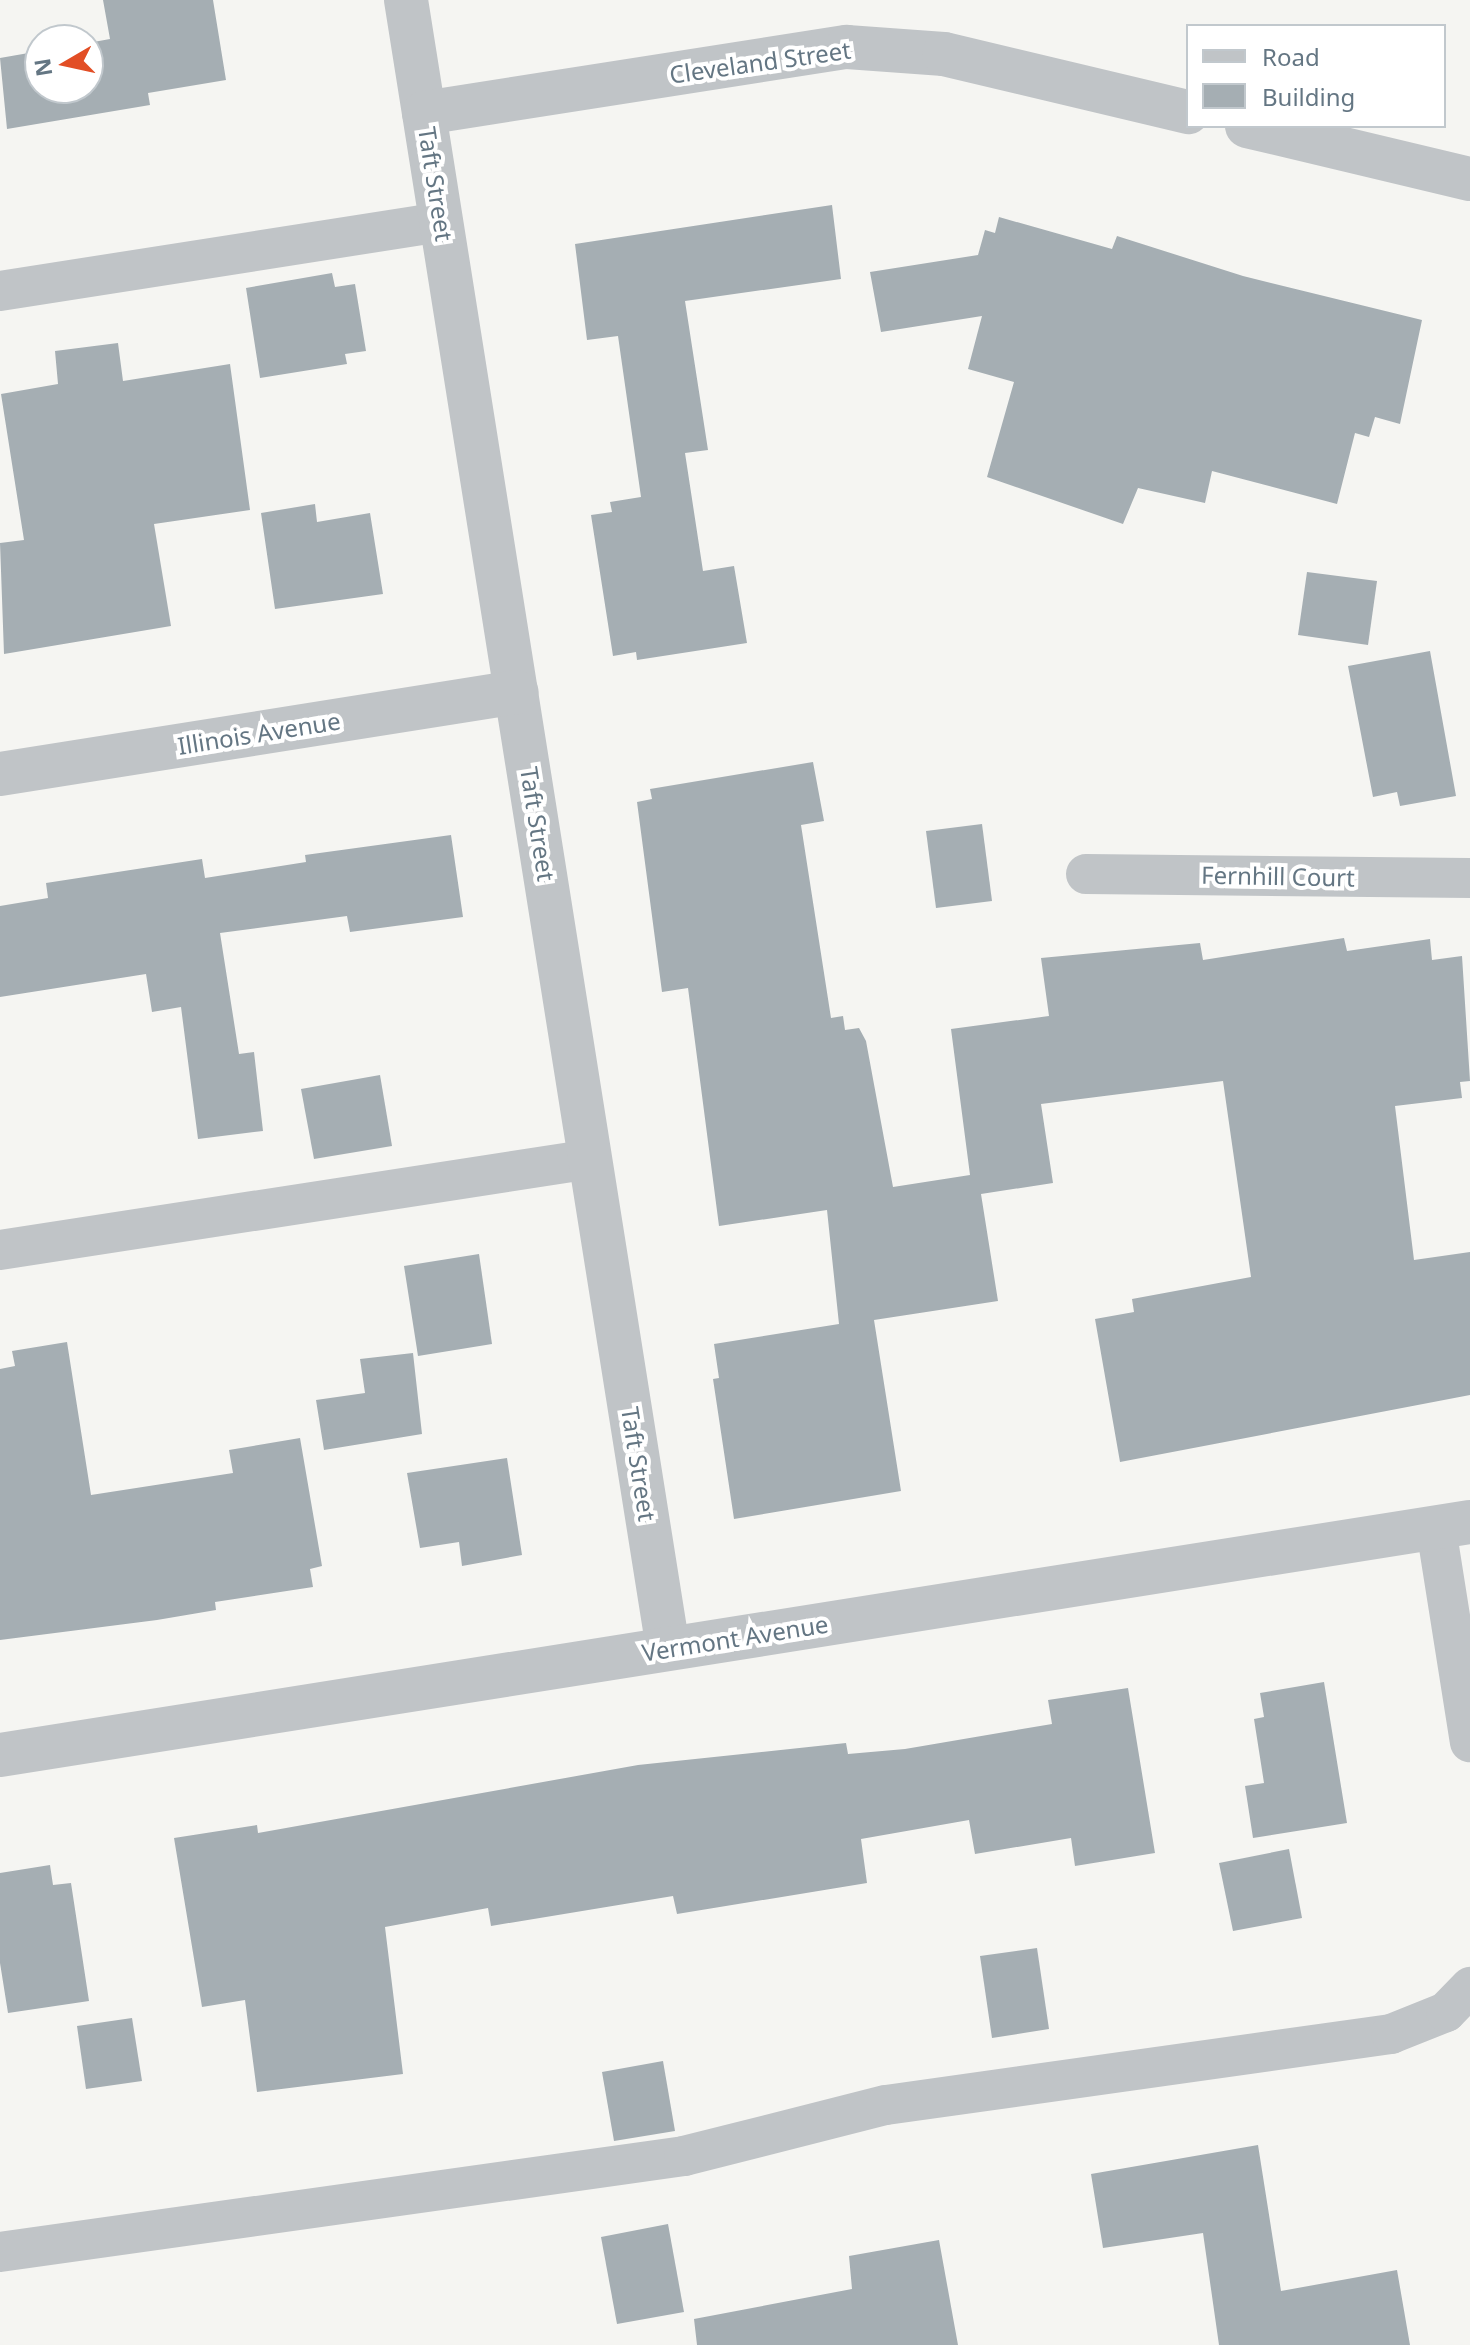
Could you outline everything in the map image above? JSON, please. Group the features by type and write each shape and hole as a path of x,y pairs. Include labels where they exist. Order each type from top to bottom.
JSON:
{"street":[{"name":"Taft Street","path":"406,0 668,1648"},
{"name":"Cleveland Street","path":"424,113 847,47 944,54 1186,112"},
{"path":"1255,128 1470,179"},
{"name":"Illinois Avenue","path":"0,774 517,692"},
{"name":"Vermont Avenue","path":"0,1755 1453,1525"}],"lane":[{"path":"0,291 443,222"},
{"name":"Fernhill Court","path":"1086,874 1470,878"},
{"path":"0,1250 591,1159"},
{"path":"1453,1525 1470,1742"},
{"path":"0,2252 684,2156 886,2105 1391,2034 1446,2012 1470,1987"}],"building":[{"path":"103,0 213,0 226,80 148,93 150,105 7,129 0,58 24,54 24,104 104,104 104,40 110,39"},
{"path":"832,205 841,279 685,301 708,450 685,453 703,571 734,566 747,643 637,660 636,652 613,656 591,515 612,512 610,502 641,497 618,336 587,340 575,244"},
{"path":"999,217 1112,249 1117,236 1243,276 1422,320 1400,424 1375,417 1369,437 1355,433 1337,504 1212,471 1205,503 1138,488 1123,524 987,477 1014,382 968,369 982,316 881,332 870,272 978,255 985,230 995,233"},
{"path":"332,273 335,287 355,284 366,351 345,354 347,364 260,378 246,288"},
{"path":"118,343 123,381 230,364 250,510 154,524 171,626 4,654 0,543 24,540 1,394 58,384 55,351"},
{"path":"315,504 317,522 370,513 383,594 275,609 261,513"},
{"path":"1307,572 1377,581 1368,645 1298,635"},
{"path":"1430,651 1456,796 1400,806 1397,792 1373,797 1348,666"},
{"path":"813,762 824,821 801,825 831,1018 843,1016 845,1030 859,1028 866,1041 893,1187 970,1175 951,1029 1049,1016 1041,958 1200,943 1203,960 1344,938 1347,951 1430,939 1432,960 1462,956 1470,1081 1460,1082 1462,1098 1395,1106 1414,1260 1470,1252 1470,1395 1120,1462 1095,1319 1134,1312 1132,1299 1251,1277 1223,1081 1041,1104 1053,1183 981,1194 998,1301 874,1320 901,1491 734,1519 713,1379 719,1378 714,1344 839,1324 827,1210 719,1226 688,988 662,992 637,802 652,799 650,789"},
{"path":"982,824 992,901 936,908 926,831"},
{"path":"451,835 463,917 350,932 347,916 220,933 239,1054 254,1052 263,1131 198,1139 181,1007 152,1012 146,974 0,997 0,906 48,898 46,883 202,859 205,878 306,862 305,855"},
{"path":"380,1075 392,1146 314,1159 301,1089"},
{"path":"479,1254 492,1344 418,1356 404,1266"},
{"path":"67,1342 91,1495 233,1473 229,1450 300,1438 322,1566 310,1569 313,1587 215,1602 216,1610 157,1620 0,1640 0,1369 15,1366 12,1351"},
{"path":"413,1353 422,1434 324,1450 316,1400 365,1393 360,1359"},
{"path":"507,1458 522,1555 462,1566 459,1542 420,1548 407,1473"},
{"path":"1324,1682 1347,1823 1253,1838 1245,1786 1264,1783 1254,1719 1264,1717 1260,1693"},
{"path":"1128,1688 1155,1853 1075,1866 1071,1838 975,1854 969,1820 861,1839 867,1883 677,1914 673,1896 491,1926 488,1908 385,1927 403,2074 257,2092 245,2000 202,2007 174,1838 257,1825 258,1833 638,1765 846,1743 848,1754 905,1749 1052,1724 1048,1700"},
{"path":"1289,1849 1302,1918 1233,1931 1219,1863"},
{"path":"50,1865 53,1885 71,1883 89,2001 8,2013 0,1963 0,1873"},
{"path":"1037,1948 1049,2029 992,2038 980,1956"},
{"path":"132,2018 142,2081 86,2089 77,2026"},
{"path":"663,2061 675,2131 614,2141 602,2072"},
{"path":"1258,2145 1281,2291 1397,2270 1410,2345 1219,2345 1203,2233 1103,2248 1091,2174"},
{"path":"668,2224 684,2312 617,2324 601,2237"},
{"path":"939,2240 958,2345 697,2345 694,2319 852,2289 849,2256"}]}
